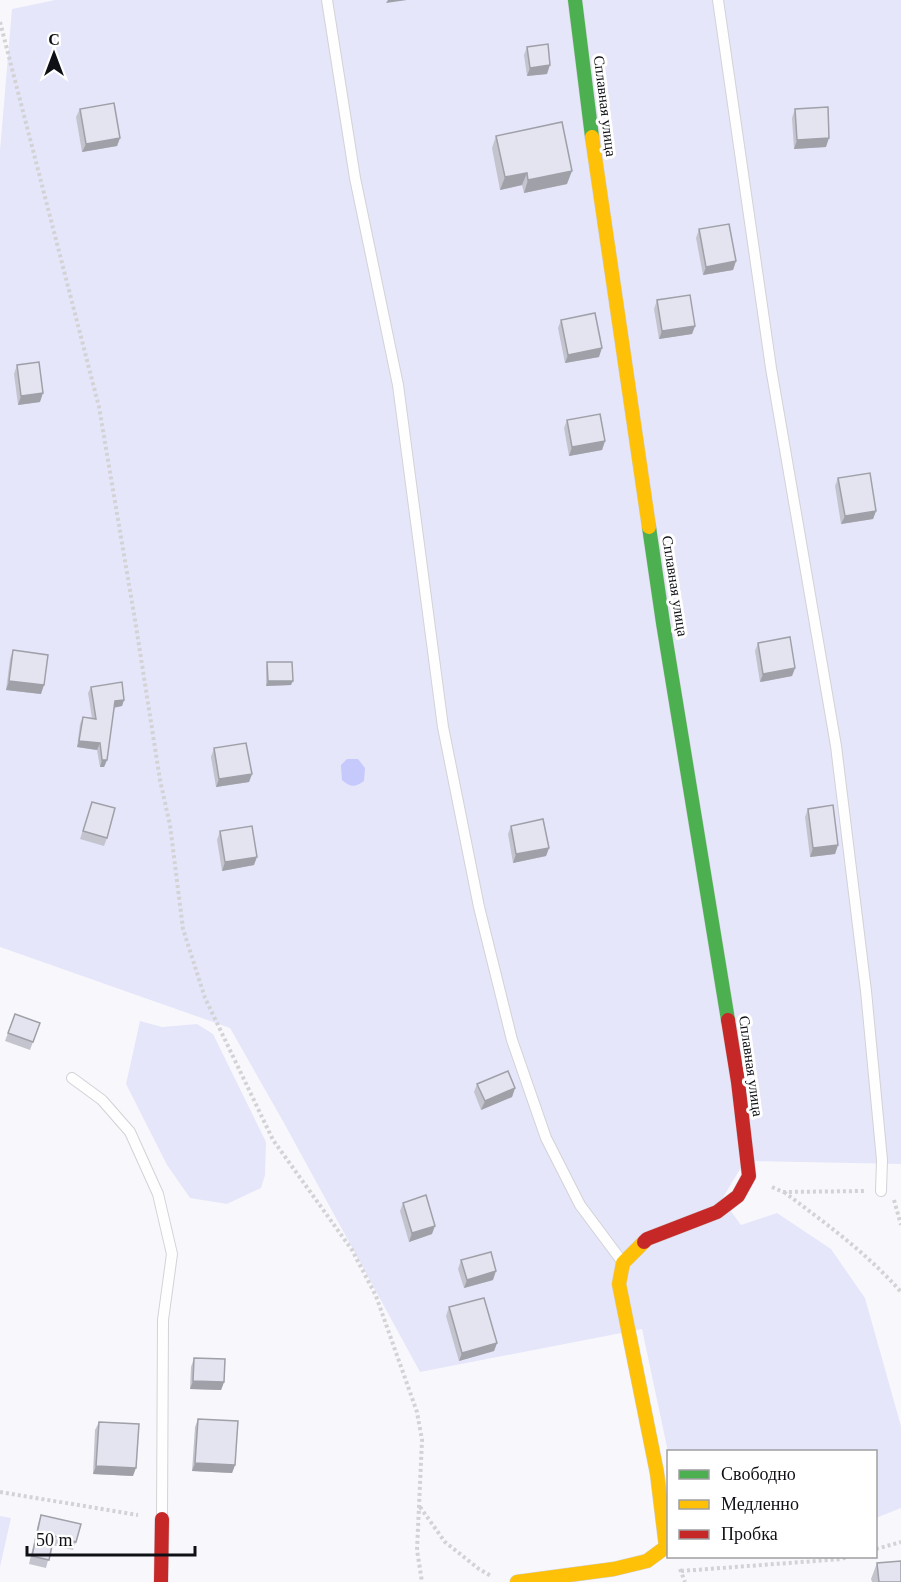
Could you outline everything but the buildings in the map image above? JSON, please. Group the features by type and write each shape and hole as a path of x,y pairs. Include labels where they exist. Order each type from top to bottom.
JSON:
{"street":[{"name":"Сплавная улица","path":"575,0 624,363 663,623 738,1082 749,1176"},
{"path":"517,1582 614,1569 647,1561 666,1547 657,1473 619,1284 623,1263 647,1239 717,1212 738,1196 749,1176"},
{"path":"161,1582 162,1519"}],"lane":[{"path":"327,0 355,178 398,385 443,727 479,907 512,1040 546,1138 579,1205 623,1263"},
{"path":"718,0 771,368 836,746 866,991 882,1160 881,1191"},
{"path":"72,1078 102,1100 130,1132 158,1194 172,1254 164,1320 162,1519"}],"path":[{"path":"0,22 99,407 160,780 170,825 183,929 205,998 273,1140 352,1251 376,1296 417,1412 422,1440 417,1550 422,1582"},
{"path":"749,1176 783,1192 839,1233 890,1279 901,1292"},
{"path":"783,1192 881,1191 894,1200 901,1225"},
{"path":"0,1492 162,1519"},
{"path":"419,1506 445,1542 494,1578"},
{"path":"877,1549 901,1542"},
{"path":"681,1571 842,1558"}],"shaded area":[{"path":"55,0 901,0 901,1164 745,1161 722,1199 741,1225 777,1213 831,1249 865,1298 901,1426 901,1508 877,1518 877,1450 668,1450 642,1329 420,1372 230,1028 0,947 0,150 12,9"},
{"path":"140,1021 162,1027 197,1024 213,1034 266,1142 265,1175 261,1188 227,1204 190,1198 167,1165 126,1084"},
{"path":"0,1516 11,1518 0,1567"}],"water":[{"path":"347,759 358,759 365,768 364,781 358,785 350,785 342,780 341,765"}],"traffic: fast":[{"path":"575,0 592,137"},
{"path":"649,527 728,1020"}],"traffic: slow":[{"path":"592,137 649,527"},
{"path":"517,1582 614,1569 647,1561 666,1547 657,1473 619,1284 623,1263 644,1242"}],"traffic: jam":[{"path":"644,1242 717,1212 738,1196 749,1176 728,1020"},
{"path":"161,1582 162,1519"}]}
